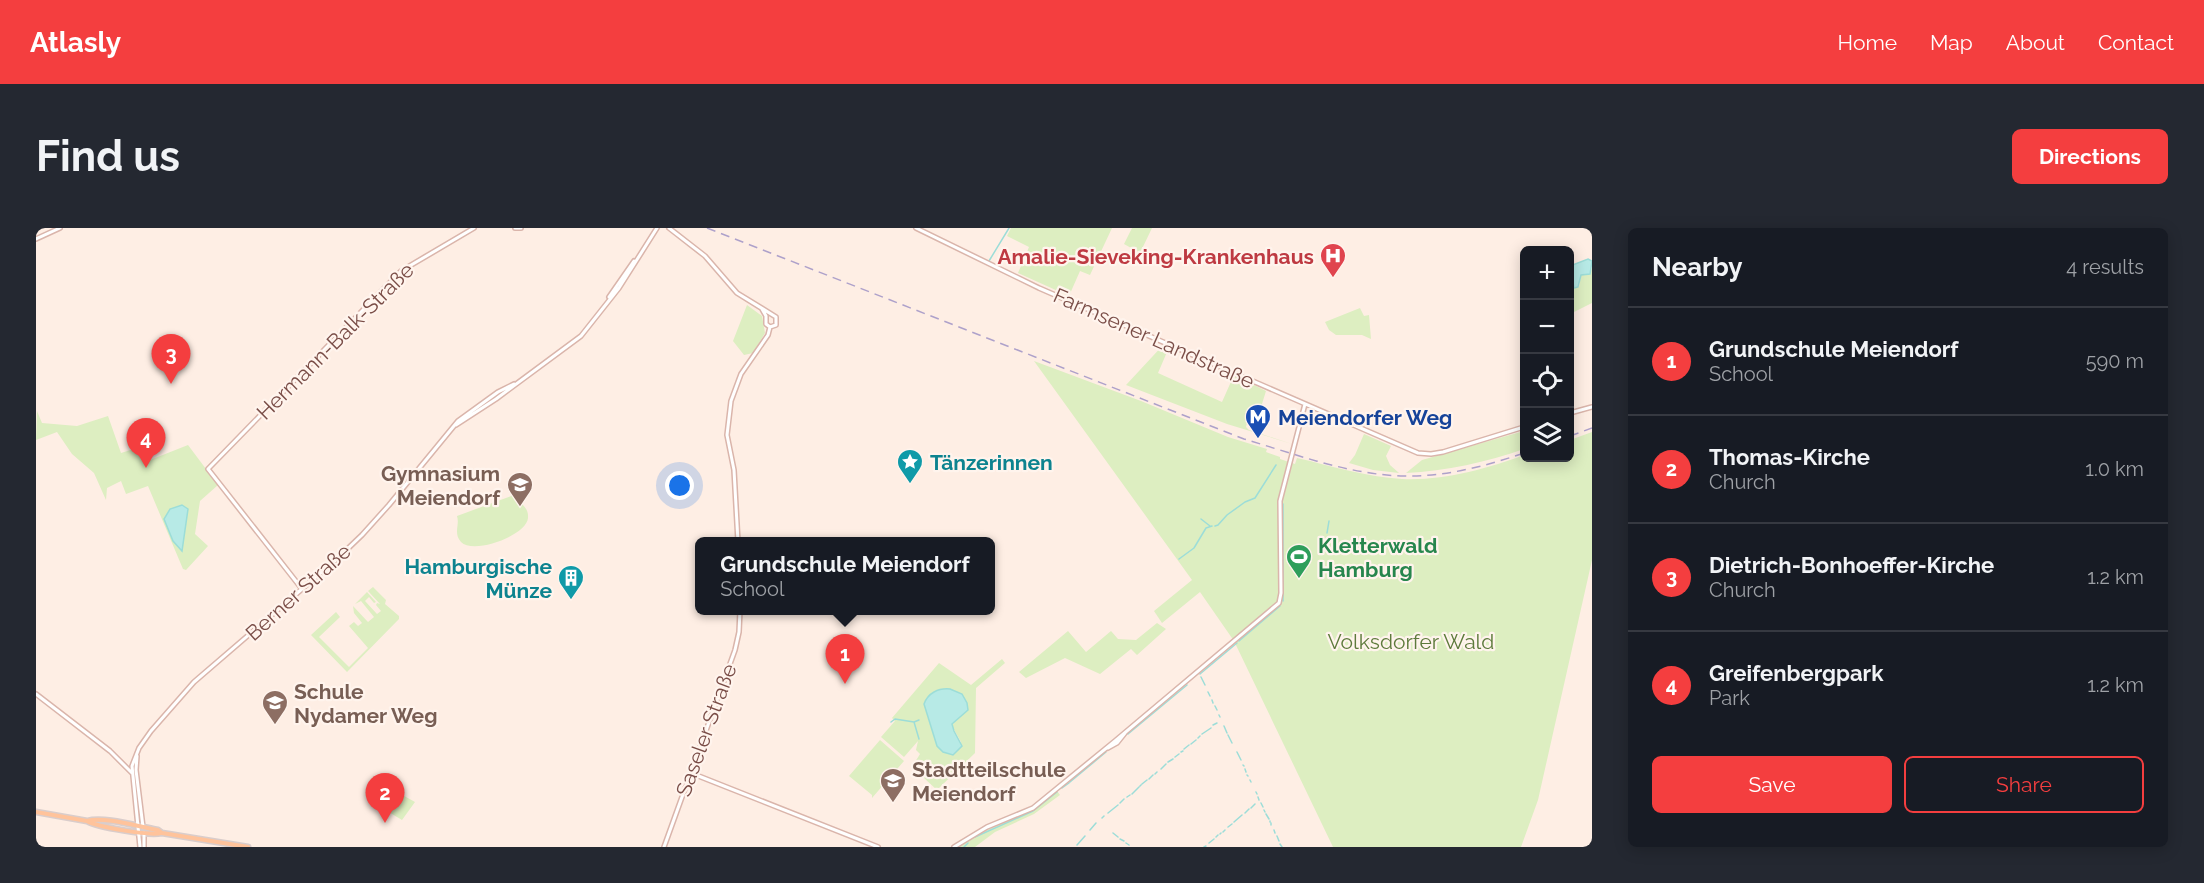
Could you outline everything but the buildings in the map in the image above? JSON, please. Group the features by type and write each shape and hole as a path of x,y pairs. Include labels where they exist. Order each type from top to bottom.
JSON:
{"main road":[{"path":"36,812 93,824 141,830 157,835 162,833 248,847"}],"street":[{"path":"36,239 60,228"},
{"name":"Hermann-Balk-Straße","path":"302,589 208,469 401,271 474,228"},
{"path":"515,228 521,228"},
{"name":"Berner Straße","path":"141,830 132,774 137,754 144,741 186,690 338,558 381,514 436,445 455,425 505,387 514,384 577,340 609,299 657,228"},
{"path":"669,228 701,252 735,291 760,307 769,317 776,317 775,326 771,327 768,336 741,374 731,401 727,433 734,470 738,537"},
{"name":"Farmsener Landstraße","path":"916,228 987,263 1423,454 1443,452 1520,428"},
{"path":"769,317 766,324 771,327"},
{"path":"954,847 987,827 1033,808 1103,750 1117,743 1125,733 1279,603 1281,593 1280,501 1305,404"},
{"path":"1574,412 1592,407"},
{"name":"Saseler Straße","path":"664,847 738,639 740,615"},
{"path":"36,694 120,760 132,774"},
{"path":"120,760 134,765"},
{"path":"125,765 134,765"},
{"name":"Berner Straße","path":"134,765 141,830"},
{"path":"691,772 878,847"},
{"path":"141,830 142,847"}],"green space":[{"path":"1011,228 1112,228 1090,275 1080,271 1069,296 1018,273 1029,247 1007,236"},
{"path":"1132,228 1152,228 1140,253 1124,244"},
{"path":"1592,268 1592,303 1574,312 1574,286 1579,287 1581,275 1590,274"},
{"path":"747,305 762,316 765,333 753,353 744,355 733,341"},
{"path":"1360,308 1364,316 1369,315 1371,339 1362,335 1336,335 1329,330 1325,322"},
{"path":"1165,343 1170,345 1158,373 1222,402 1234,375 1266,391 1257,420 1248,419 1246,427 1292,444 1227,424 1126,385"},
{"name":"Volksdorfer Wald","path":"1034,361 1228,437 1267,449 1266,452 1295,464 1297,458 1362,474 1389,478 1417,479 1448,476 1520,456 1520,462 1574,462 1574,439 1592,432 1592,560 1538,800 1521,847 1333,847 1234,641 1200,592 1162,623 1154,611 1192,580"},
{"path":"37,411 42,423 77,426 108,416 121,453 137,448 141,460 145,462 188,445 218,485 200,501 195,534 208,546 186,570 183,569 148,486 126,494 121,481 107,488 106,500 94,473 72,454 57,432 36,440"},
{"path":"1520,432 1520,450 1466,465 1406,473 1422,460"},
{"path":"1364,434 1391,446 1386,456 1390,465 1399,473 1373,470 1349,463"},
{"path":"514,495 528,514 525,524 519,531 488,545 468,545 461,542 457,535 457,516"},
{"path":"373,587 386,600 385,604 399,616 399,619 347,672 311,635 336,612 340,617 319,637 349,667 368,648 349,626 354,622 358,626 362,623 354,613 353,606 368,622 374,617 361,601 355,604 367,592 376,602 374,603 369,597 365,601 377,614 381,611 376,605 380,604 368,591"},
{"path":"1157,623 1166,629 1137,655 1131,649 1100,674 1065,658 1026,678 1019,672 1068,631 1086,652 1111,631 1118,639 1136,640"},
{"path":"1002,659 1005,663 976,688 975,753 937,790 912,767 920,754 916,750 918,741 904,757 881,737 895,721 892,718 939,663 971,685","holes":["960,695 966,711 955,720 952,726 961,742 955,753 948,753 937,746 924,704"]},
{"path":"880,740 904,761 872,798 872,795 849,776"},
{"path":"1057,791 1060,795 1034,814 995,832 975,847 957,847 989,829 1031,811"},
{"path":"397,792 415,802 402,820 377,805"}],"water":[{"path":"1588,259 1592,261 1590,274 1581,275 1578,287 1574,288 1574,264"},
{"path":"182,505 188,509 182,551 173,541 164,519 170,509"},
{"path":"950,689 962,694 968,710 952,724 962,746 953,755 943,752 937,746 924,704 934,692"}],"waterway":[{"path":"989,261 1009,228"},
{"path":"1215,526 1245,502 1255,498 1276,465"},
{"path":"1283,504 1283,601"},
{"path":"1201,519 1210,526"},
{"path":"1327,533 1329,521"},
{"path":"1179,559 1194,548 1206,528 1212,526"},
{"path":"1239,641 1280,606"},
{"path":"1200,674 1237,643"},
{"path":"1201,677 1205,685"},
{"path":"1128,734 1187,685"},
{"path":"1208,692 1210,696"},
{"path":"1215,706 1217,710"},
{"path":"891,722 895,719 914,722"},
{"path":"919,720 914,722 919,739"},
{"path":"1213,725 1217,723"},
{"path":"1224,726 1227,733"},
{"path":"1202,734 1211,728"},
{"path":"1228,735 1232,743"},
{"path":"1191,744 1196,740"},
{"path":"1184,749 1189,745"},
{"path":"1070,782 1106,752"},
{"path":"1237,752 1241,760"},
{"path":"1175,757 1179,754"},
{"path":"1168,762 1173,759"},
{"path":"1161,769 1166,764"},
{"path":"1149,779 1153,775"},
{"path":"1142,784 1147,780"},
{"path":"1062,788 1069,783"},
{"path":"1132,794 1139,787"},
{"path":"975,837 1033,811 1057,792"},
{"path":"1120,803 1124,799"},
{"path":"1261,803 1263,807"},
{"path":"1251,808 1255,804"},
{"path":"1108,813 1118,805"},
{"path":"1245,813 1249,809"},
{"path":"1266,814 1269,819"},
{"path":"1234,822 1242,815"},
{"path":"1090,830 1096,823"},
{"path":"1228,827 1232,824"},
{"path":"1113,833 1118,837"},
{"path":"1077,845 1085,836"},
{"path":"1277,836 1279,841"},
{"path":"1120,839 1124,841"},
{"path":"1209,843 1214,839"},
{"path":"964,847 968,843"}],"railway":[{"path":"707,228 1244,439 1323,463 1384,475 1419,476 1465,470 1520,454"},
{"path":"1574,435 1592,428"}],"place":[{"name":"Amalie-Sieveking-Krankenhaus","path":"1333,279"},
{"name":"Dietrich-Bonhoeffer-Kirche","path":"171,384"},
{"name":"Meiendorfer Weg","path":"1258,440"},
{"name":"Greifenbergpark","path":"146,468"},
{"name":"Tänzerinnen","path":"910,485"},
{"name":"Gymnasium Meiendorf","path":"520,508"},
{"name":"Kletterwald Hamburg","path":"1299,580"},
{"name":"Hamburgische Münze","path":"571,601"},
{"name":"Grundschule Meiendorf","path":"845,684"},
{"name":"Schule Nydamer Weg","path":"275,726"},
{"name":"Stadtteilschule Meiendorf","path":"893,804"},
{"name":"Thomas-Kirche","path":"385,823"}]}
